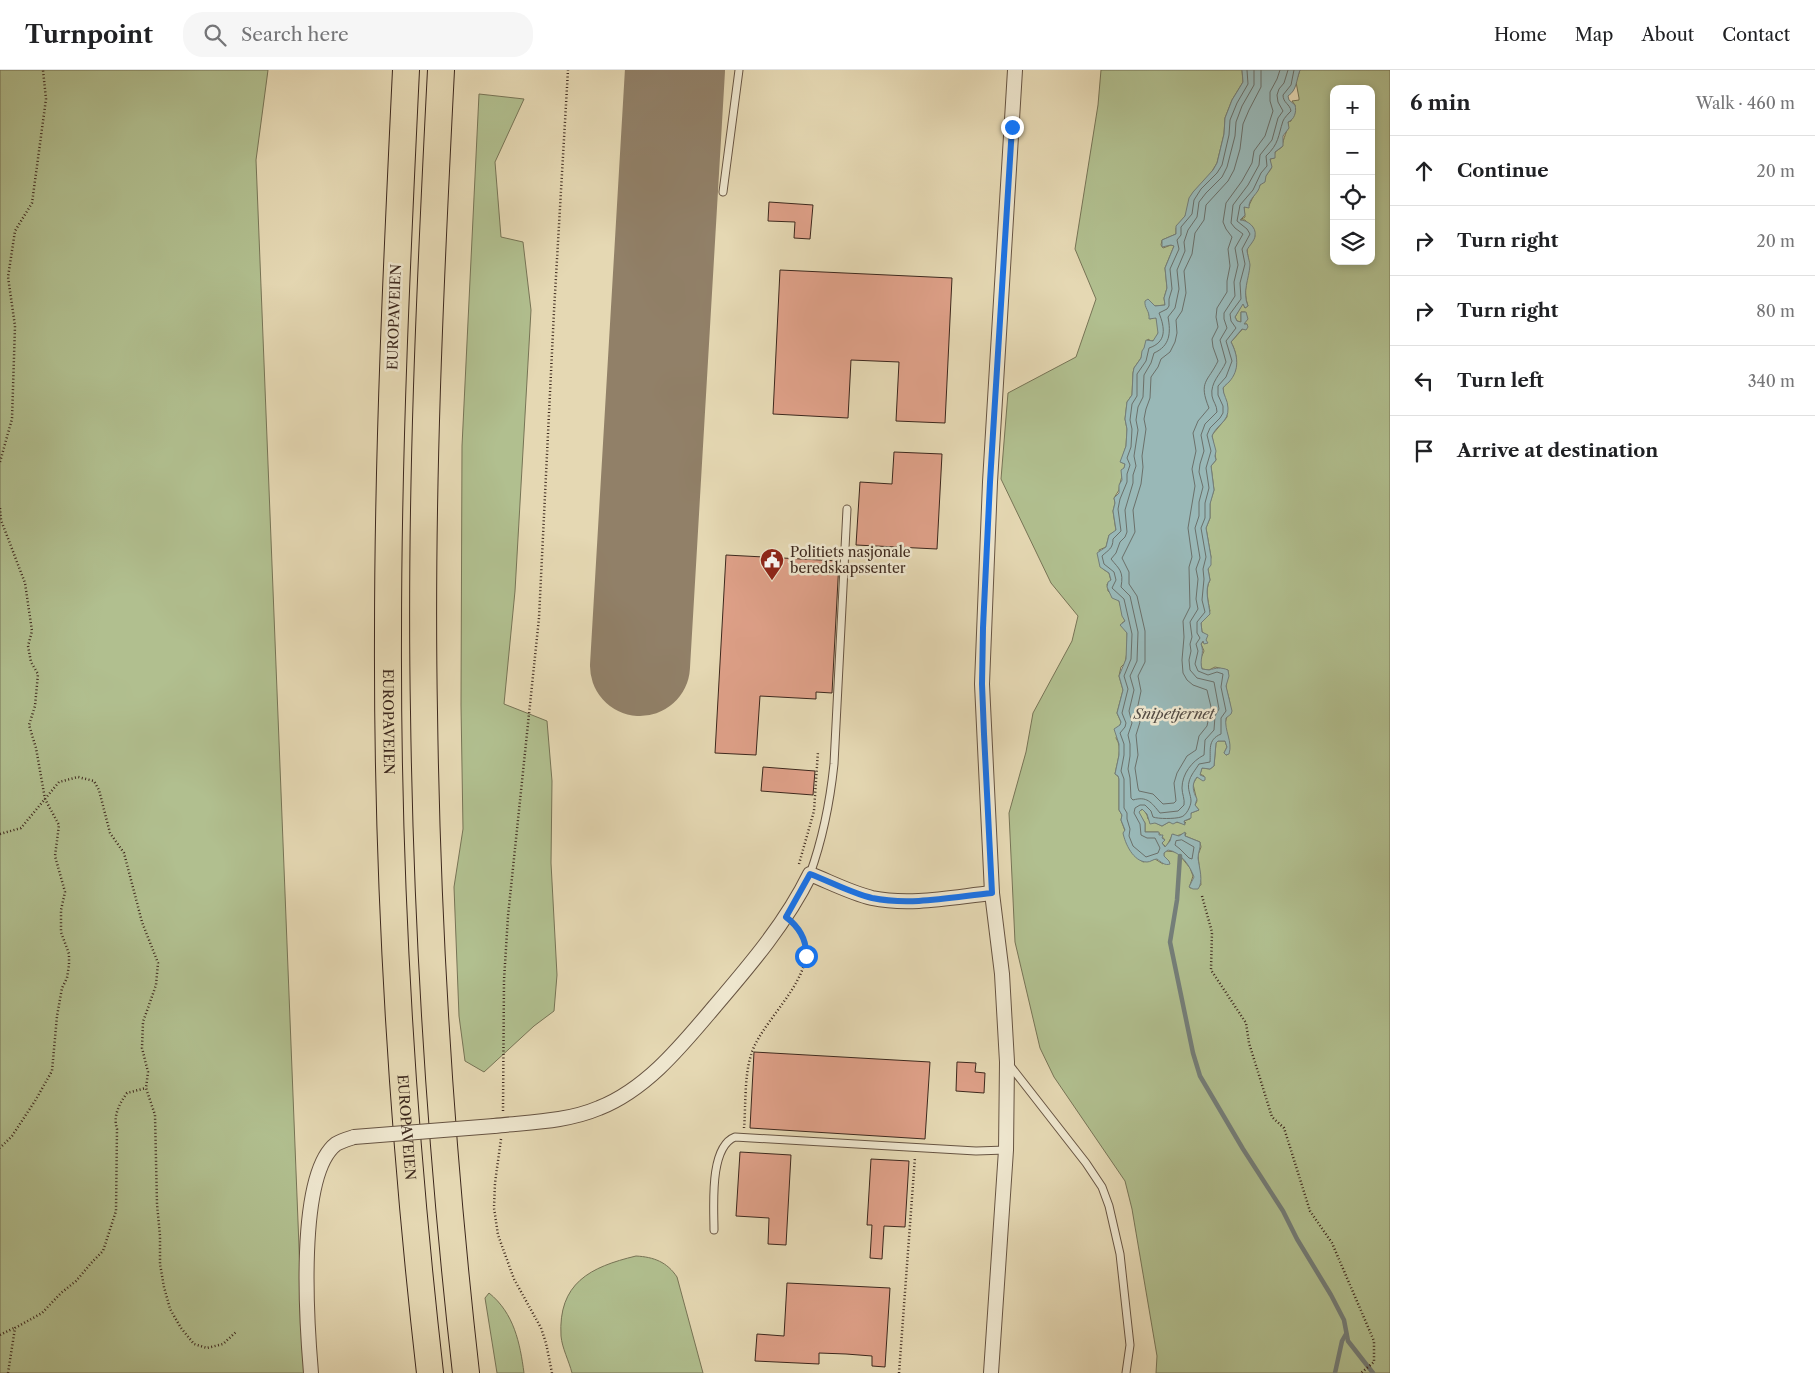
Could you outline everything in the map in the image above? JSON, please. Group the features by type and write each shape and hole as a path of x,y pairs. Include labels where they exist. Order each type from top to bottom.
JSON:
{"highway":[{"name":"EUROPAVEIEN","path":"406,70 391,394 388,714 394,918 401,1047 415,1232 430,1373"},
{"path":"441,70 425,492 424,712 436,1044 444,1149 466,1373"}],"street":[{"path":"991,1373 1006,1150 1008,1062 1002,974 992,893 982,684 983,628 1015,70"},
{"path":"311,1373 307,1322 306,1270 314,1195 320,1171 329,1152 336,1144 354,1137 498,1126 579,1115 600,1108 621,1097 653,1074 746,970 786,917 810,874 850,891 891,901 927,900 992,893"}],"lane":[{"path":"723,192 739,70"},
{"path":"810,874 819,850 826,821 832,781 847,509"},
{"path":"1008,1062 1086,1163 1102,1187 1109,1206 1120,1254 1130,1345 1126,1373"},
{"path":"714,1230 714,1179 718,1160 729,1140 743,1137 976,1151 1006,1150"}],"path":[{"path":"0,462 12,419 14,326 8,277 15,231 32,203 46,99 43,70"},
{"path":"552,1373 546,1343 514,1279 498,1235 494,1208 494,1183 504,1061 504,980 508,916 539,618 568,70"},
{"path":"0,508 1,520 25,583 32,631 28,646 31,662 38,674 35,706 29,725 36,748 46,799 58,825 55,856 65,892 61,910 62,932 69,954 69,965 62,988 57,1016 52,1071 36,1101 12,1136 0,1148"},
{"path":"797,868 814,811 818,751"},
{"path":"0,834 21,828 59,782 78,777 94,781 99,790 110,834 124,853 142,922 158,964 156,985 143,1022 142,1048 148,1072 146,1088 155,1115 160,1264 164,1287 170,1309 180,1328 194,1344 207,1348 223,1344 237,1332"},
{"path":"1202,896 1212,932 1211,970 1246,1023 1249,1044 1272,1117 1284,1128 1310,1211 1332,1243 1374,1341 1374,1362 1361,1373"},
{"path":"743,1137 749,1065 752,1052 772,1017 799,978 805,963 807,950 804,939 798,928 786,917"},
{"path":"0,1335 42,1313 61,1293 76,1281 92,1260 104,1251 116,1211 117,1129 114,1121 120,1103 127,1093 146,1088"},
{"path":"899,1373 916,1148"},
{"path":"8,1373 16,1328"}],"green space":[{"path":"0,70 268,70 256,160 304,1373 0,1373"},
{"path":"1101,70 1242,70 1243,82 1232,100 1225,118 1224,134 1217,163 1176,228 1176,234 1162,240 1161,245 1163,248 1171,245 1174,246 1165,268 1167,288 1164,298 1165,305 1155,306 1150,302 1148,309 1150,319 1155,317 1157,320 1159,331 1155,340 1151,341 1148,339 1141,358 1134,368 1132,395 1127,402 1125,419 1127,429 1126,446 1121,462 1125,464 1119,490 1114,498 1113,511 1116,531 1109,535 1106,547 1099,550 1103,569 1109,573 1111,581 1107,584 1108,591 1119,601 1125,621 1122,623 1127,633 1125,663 1121,667 1119,676 1123,690 1117,713 1121,722 1116,738 1119,751 1115,774 1119,779 1119,810 1122,815 1121,820 1134,855 1143,862 1155,859 1163,864 1166,851 1177,852 1190,868 1193,876 1190,888 1201,885 1198,855 1201,847 1200,842 1185,836 1186,833 1176,836 1173,834 1166,847 1162,843 1165,840 1158,832 1145,832 1145,823 1138,812 1143,809 1148,819 1162,826 1169,822 1186,823 1184,821 1190,819 1191,813 1199,810 1195,805 1197,801 1193,784 1197,777 1200,777 1202,780 1204,776 1200,774 1202,768 1210,769 1214,766 1216,743 1218,741 1225,741 1227,747 1224,753 1226,755 1229,748 1225,725 1230,705 1226,685 1228,670 1215,667 1209,670 1202,669 1200,660 1204,651 1201,644 1206,639 1205,634 1202,632 1201,623 1210,611 1207,591 1210,580 1208,569 1211,557 1206,528 1210,518 1210,503 1214,490 1211,466 1216,460 1212,435 1227,417 1223,388 1232,377 1236,367 1235,352 1231,342 1247,324 1244,324 1245,312 1241,312 1241,322 1237,321 1235,317 1243,303 1245,308 1248,306 1245,293 1248,264 1247,249 1255,236 1245,220 1240,220 1245,217 1244,207 1249,206 1271,169 1270,159 1274,158 1275,152 1282,147 1288,122 1291,121 1295,105 1292,101 1299,100 1296,82 1300,70 1390,70 1390,1373 1156,1373 1157,1356 1132,1209 1125,1181 1054,1077 1040,1048 1015,942 1009,813 1026,752 1033,713 1072,641 1078,616 1051,583 1001,479 1008,393 1076,357 1096,299 1075,249 1098,105"},
{"path":"479,94 524,99 495,162 501,237 523,242 531,310 515,591 504,704 547,721 552,781 551,863 557,975 554,1011 534,1026 484,1072 465,1061 459,1016 454,887 463,829 461,705 462,446"},
{"path":"636,1256 660,1261 677,1277 703,1373 572,1373 561,1336 561,1318 571,1290 591,1272 619,1260"},
{"path":"489,1293 498,1301 510,1319 518,1340 524,1373 497,1373 485,1298"}],"water":[{"name":"Snipetjernet","path":"1242,70 1300,70 1295,88 1288,96 1289,100 1295,105 1296,110 1293,118 1288,122 1289,128 1283,136 1283,146 1275,152 1275,158 1270,159 1272,167 1266,176 1265,182 1260,185 1250,201 1249,208 1244,207 1245,215 1240,220 1246,221 1251,225 1255,233 1255,238 1247,250 1250,265 1246,291 1248,306 1245,308 1243,304 1235,317 1237,321 1241,322 1241,312 1246,312 1248,319 1244,324 1247,324 1248,327 1246,330 1242,329 1231,342 1237,362 1233,377 1223,388 1228,405 1228,413 1212,436 1216,460 1211,466 1214,490 1210,504 1210,518 1206,528 1211,557 1211,565 1208,569 1210,580 1207,592 1210,614 1201,623 1202,632 1208,635 1206,640 1208,643 1204,644 1203,641 1201,644 1201,665 1202,669 1221,668 1228,670 1229,676 1226,686 1232,711 1226,718 1226,727 1230,749 1229,754 1226,755 1224,753 1227,747 1225,741 1218,741 1216,743 1214,766 1210,769 1202,768 1200,775 1205,777 1205,780 1203,781 1197,777 1193,785 1197,799 1195,805 1199,810 1191,813 1191,818 1184,821 1185,825 1177,822 1173,824 1169,822 1162,826 1155,823 1150,824 1147,814 1142,809 1139,812 1145,823 1145,832 1159,832 1159,835 1163,835 1162,838 1165,840 1162,843 1165,847 1170,841 1172,834 1179,836 1185,832 1185,836 1200,842 1198,858 1201,882 1198,889 1193,889 1189,887 1194,877 1187,864 1177,854 1168,850 1164,853 1170,864 1163,863 1157,859 1148,862 1142,861 1130,851 1124,837 1123,833 1125,830 1119,810 1119,779 1115,774 1119,744 1114,729 1121,722 1117,713 1123,690 1119,676 1126,659 1127,633 1120,625 1125,621 1119,601 1112,598 1107,587 1108,582 1111,580 1109,573 1100,567 1097,553 1106,547 1109,535 1116,530 1113,511 1114,498 1119,493 1119,485 1122,480 1121,470 1125,464 1120,462 1126,446 1127,429 1125,419 1127,402 1132,395 1134,368 1141,358 1146,340 1153,341 1158,333 1156,318 1149,319 1145,301 1148,299 1155,306 1165,305 1164,298 1167,288 1165,268 1174,246 1162,247 1162,240 1176,234 1176,226 1185,216 1189,198 1217,163 1224,134 1225,118 1232,100 1243,82"}],"building":[{"path":"769,202 813,205 810,239 794,238 795,222 768,221"},
{"path":"780,270 952,278 945,423 896,421 899,362 851,360 848,418 773,414"},
{"path":"894,452 942,454 937,549 856,545 860,482 892,484"},
{"path":"726,555 839,561 832,693 816,692 816,699 760,696 756,755 715,753"},
{"path":"763,767 815,771 813,795 761,791"},
{"path":"754,1052 930,1062 925,1139 750,1128"},
{"path":"957,1062 976,1063 975,1072 985,1073 984,1093 956,1091"},
{"path":"740,1152 791,1155 786,1245 768,1244 769,1218 736,1216"},
{"path":"871,1159 909,1161 905,1227 884,1226 882,1259 870,1258 872,1225 867,1225"},
{"path":"787,1283 890,1288 885,1367 872,1366 872,1356 846,1354 819,1353 819,1364 755,1361 757,1334 784,1336"}],"waterway":[{"path":"1180,856 1177,900 1170,942 1193,1053 1200,1076 1243,1149 1283,1211 1297,1239 1331,1295 1344,1320 1348,1341 1373,1373"},
{"path":"1335,1373 1342,1341 1346,1334"}],"runway":[{"path":"640,666 675,70"}],"place":[{"name":"Politiets nasjonale beredskapssenter","path":"772,581"}],"route":[{"path":"806,956 806,944 802,934 793,922 786,917 795,904 810,874 850,891 891,901 927,900 992,893 982,684 983,628 1012,127"}]}
